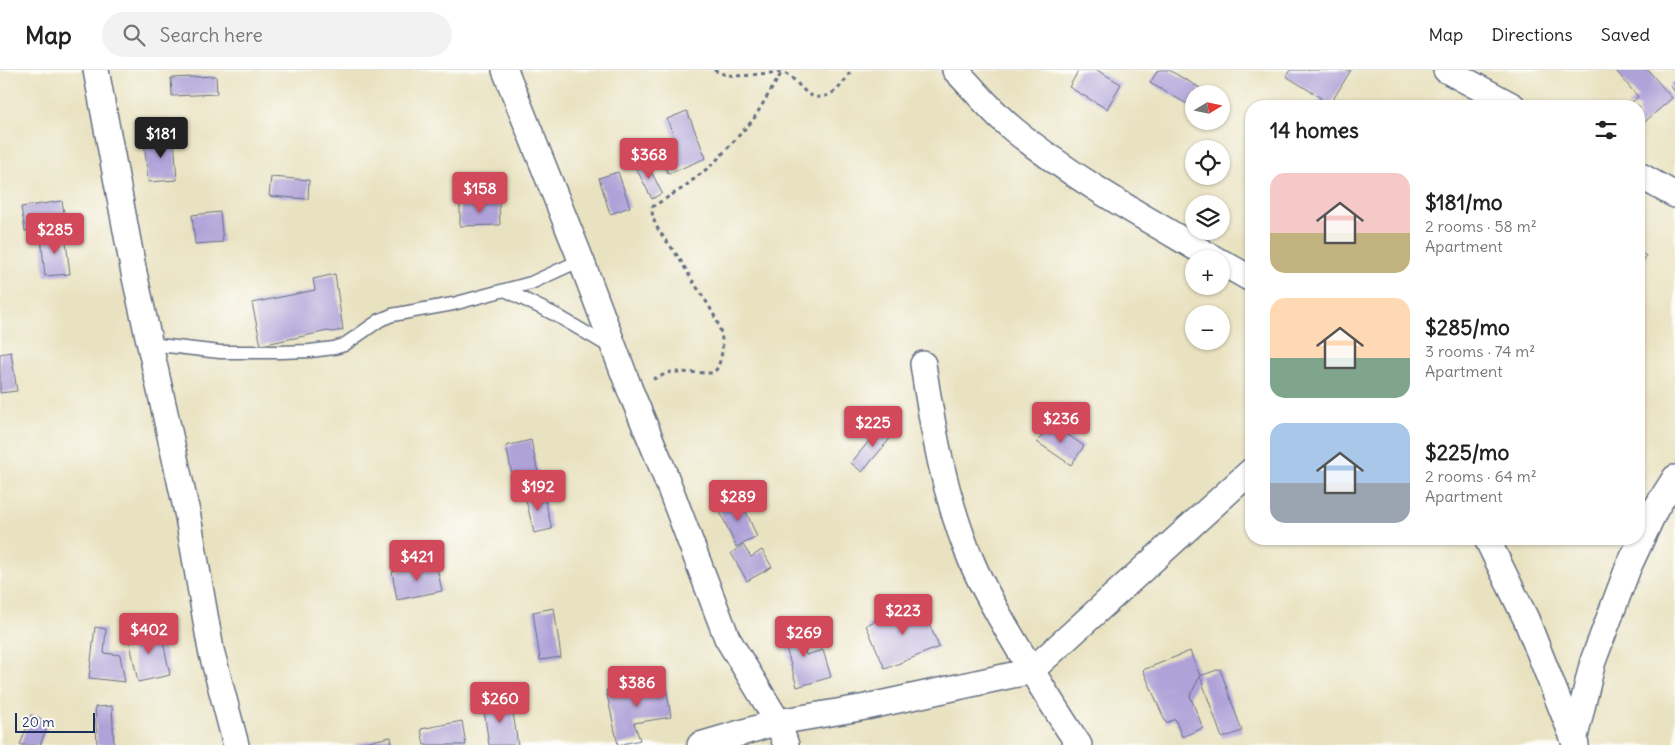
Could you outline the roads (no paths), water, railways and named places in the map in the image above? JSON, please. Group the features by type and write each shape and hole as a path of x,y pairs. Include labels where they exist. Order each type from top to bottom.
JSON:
{"street":[{"path":"96,70 134,273 188,517 211,650 236,745"},
{"path":"505,70 660,462 727,638 782,734"},
{"path":"955,70 1012,129 1055,161 1200,250"},
{"path":"1454,71 1503,100"},
{"path":"1645,178 1675,195"},
{"path":"1230,267 1245,276"},
{"path":"923,364 932,423 949,495 971,560 990,600 1031,671 1079,745"},
{"path":"700,745 782,734 866,707 1031,671 1245,476"},
{"path":"1645,532 1656,508 1675,478"},
{"path":"1490,545 1526,619 1575,743"},
{"path":"1575,743 1593,661 1628,568 1639,545"}],"lane":[{"path":"150,344 220,352 310,351 334,348 344,345 380,320 392,315 453,304 531,284 581,260"},
{"path":"506,291 556,315 614,349"}]}
